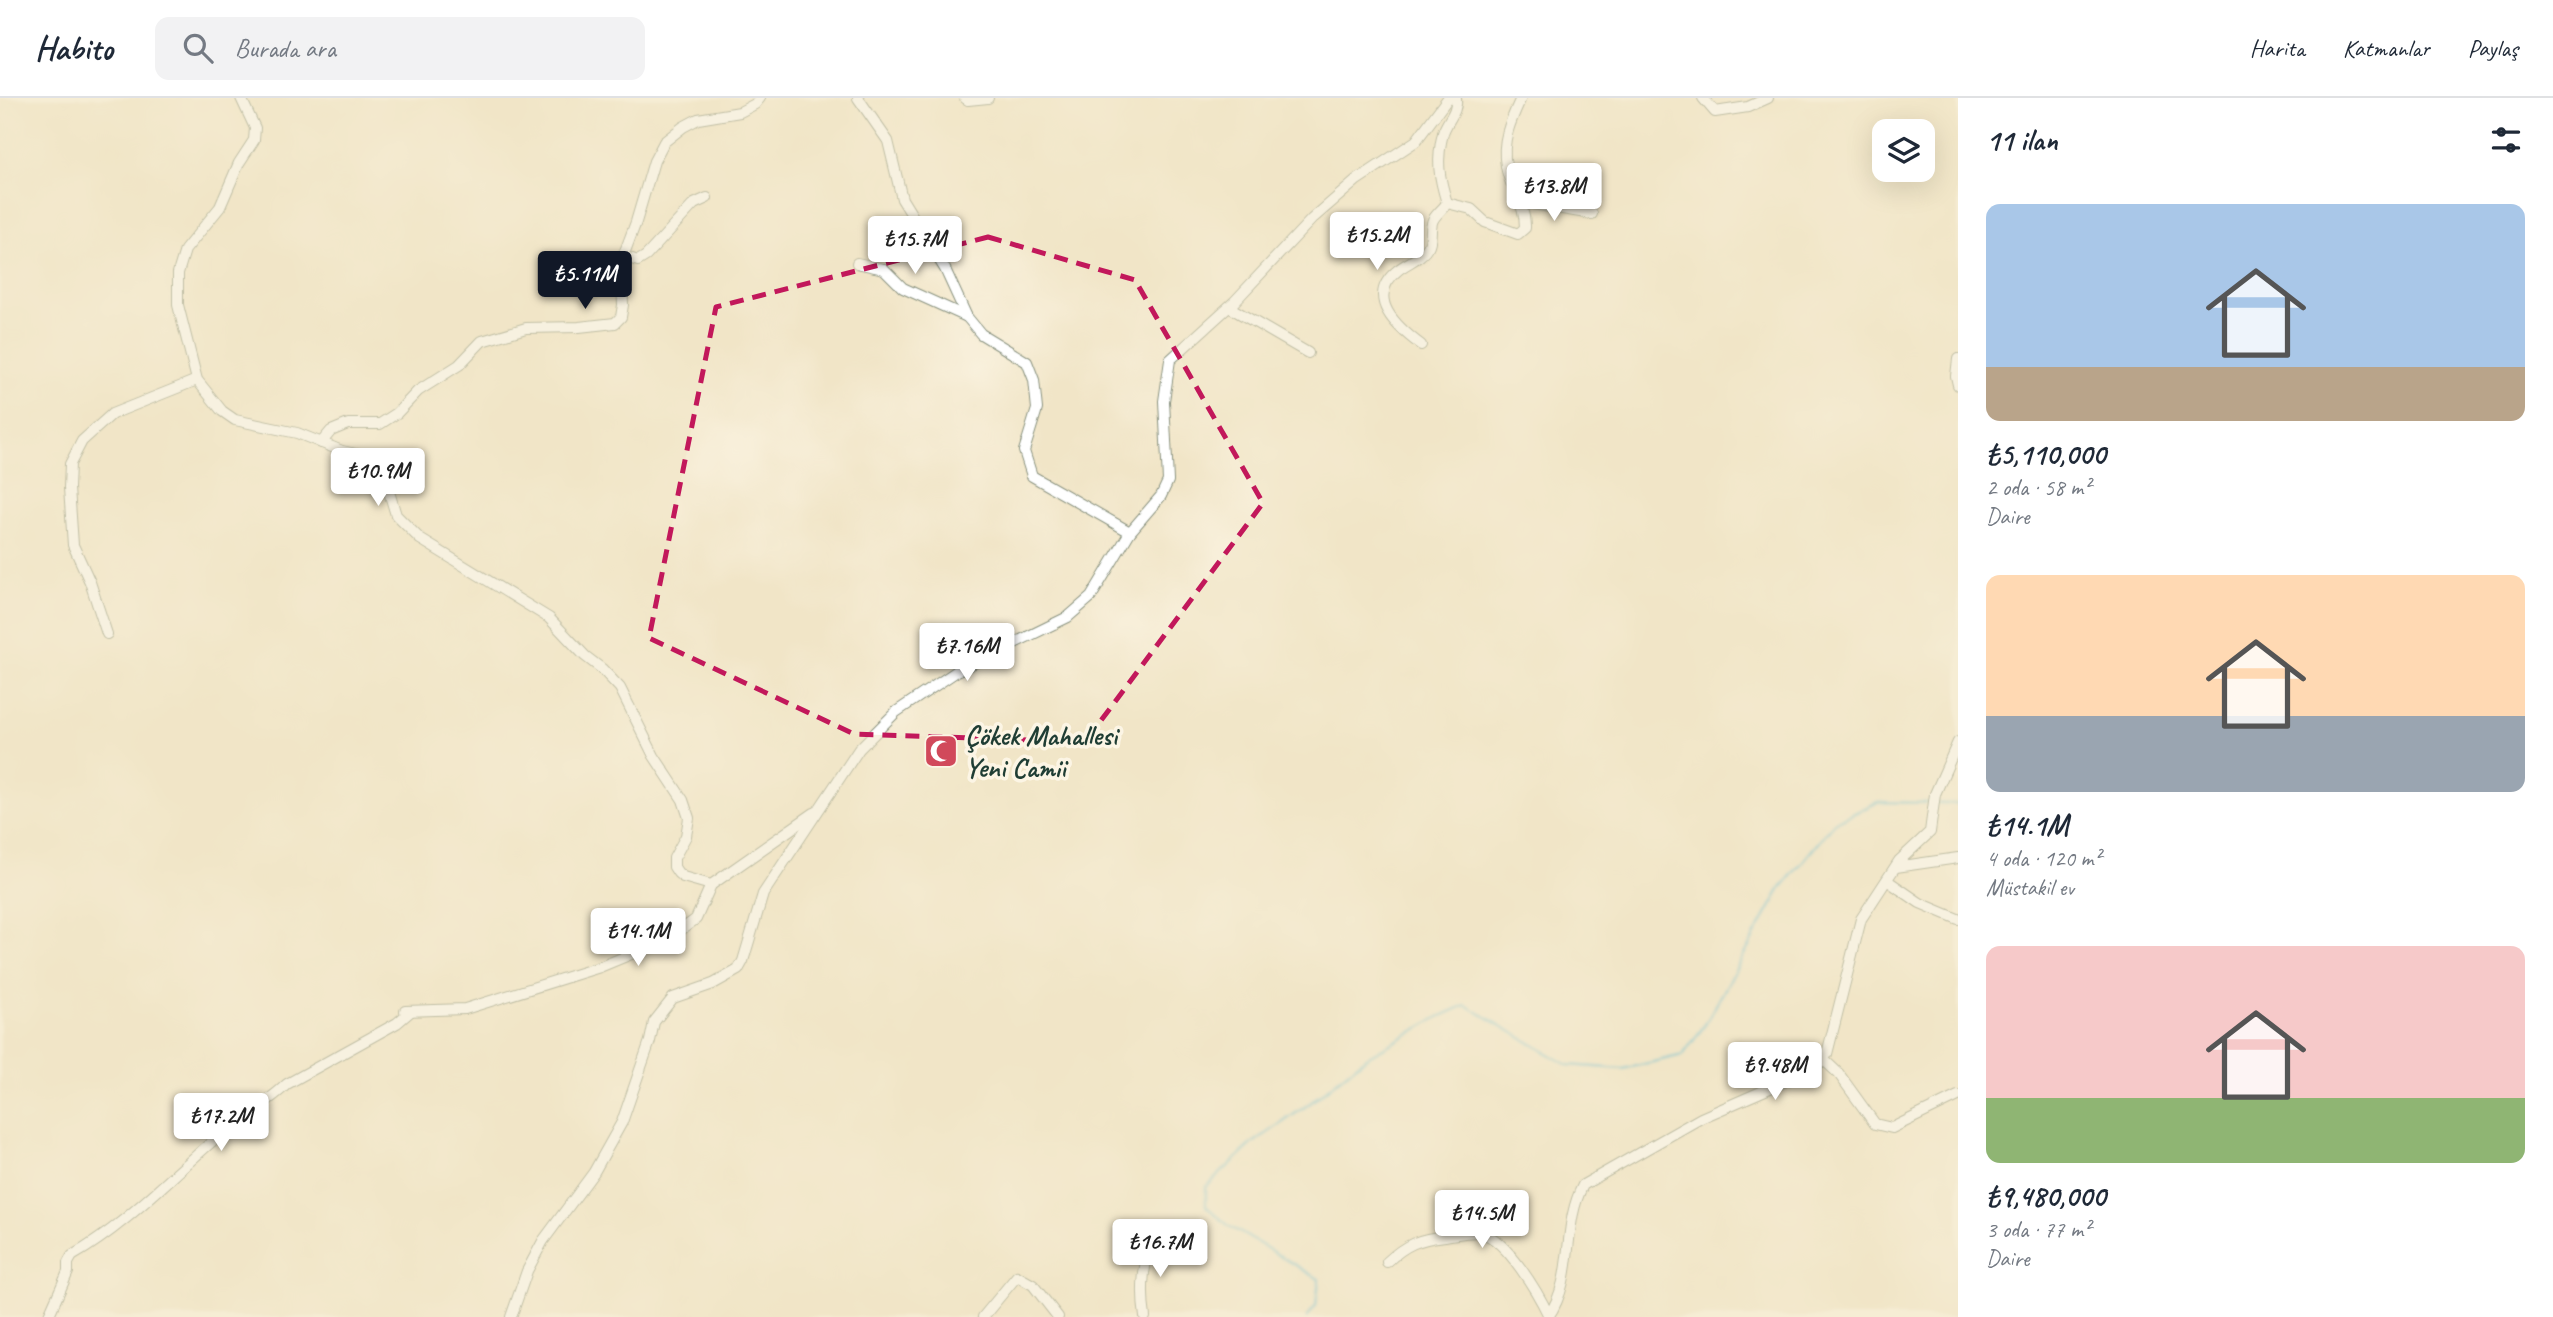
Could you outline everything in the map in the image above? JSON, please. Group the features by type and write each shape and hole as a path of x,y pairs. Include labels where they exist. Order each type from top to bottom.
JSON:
{"street":[{"path":"241,98 255,128 254,140 239,163 220,208 185,250 178,273 178,305 197,380 222,411 235,420 297,433 342,451 370,457 383,472 396,515 421,539 549,618 585,656 602,669 620,688 654,756 684,800 689,818 686,836 674,858 677,873 711,885"},
{"path":"321,443 331,432 348,424 380,424 397,413 418,391 459,365 482,341 526,328 615,323 621,317 623,305 623,256 654,161 664,142 682,127 698,119 740,112 760,98"},
{"path":"858,98 888,141 902,199 945,269 967,317 981,334 1027,362 1034,380 1037,409 1024,451 1032,476 1130,532"},
{"path":"965,98 988,98"},
{"path":"511,1317 527,1271 543,1241 594,1172 622,1122 654,1022 673,998 713,984 738,970 763,894 859,749 896,712 957,671 1068,617 1091,597 1130,532 1161,496 1168,481 1164,401 1170,360 1229,307 1312,219 1357,180 1416,141 1448,98"},
{"path":"1447,203 1438,174 1444,131 1457,107 1456,98"},
{"path":"1447,203 1471,209 1485,222 1518,234 1525,228 1521,202 1506,167 1506,133 1521,98"},
{"path":"1703,98 1715,112 1748,107 1768,98"},
{"path":"623,256 638,261 646,256 694,204 707,198"},
{"path":"1521,202 1592,214"},
{"path":"1421,345 1397,327 1388,316 1385,289 1395,272 1427,249 1433,220 1447,203"},
{"path":"857,263 884,269 903,288 967,317"},
{"path":"1229,307 1308,353"},
{"path":"1958,359 1958,384"},
{"path":"107,634 90,582 74,545 69,488 70,464 82,441 112,415 197,380"},
{"path":"1548,1316 1564,1286 1575,1201 1583,1185 1701,1118 1802,1074 1823,1059 1830,1046 1861,919 1888,881 1899,860 1927,836 1935,794 1958,742"},
{"path":"48,1317 68,1272 68,1263 72,1256 112,1229 230,1126 275,1096 287,1084 397,1023 408,1011 465,1009 600,967 670,938 696,919 711,885 816,811"},
{"path":"1896,867 1958,858"},
{"path":"1888,881 1920,903 1958,919"},
{"path":"1823,1059 1839,1074 1868,1117 1884,1128 1892,1128 1958,1096"},
{"path":"1387,1262 1403,1247 1433,1238 1481,1232 1499,1242 1537,1294 1548,1316"},
{"path":"1145,1317 1143,1301 1147,1260 1150,1246 1156,1236"},
{"path":"982,1317 1017,1276 1032,1284 1056,1316"}],"highlighted area":[{"path":"988,237 1135,280 1263,503 1085,742 854,734 649,638 716,307"}],"waterway":[{"path":"1307,1317 1316,1306 1319,1279 1229,1226 1206,1206 1206,1187 1253,1143 1309,1104 1365,1058 1466,1005 1568,1065 1623,1069 1683,1055 1706,1023 1781,888 1835,822 1878,802 1930,803"},
{"path":"1937,803 1958,804"}],"place":[{"name":"Çökek Mahallesi Yeni Camii","path":"941,751"}]}
